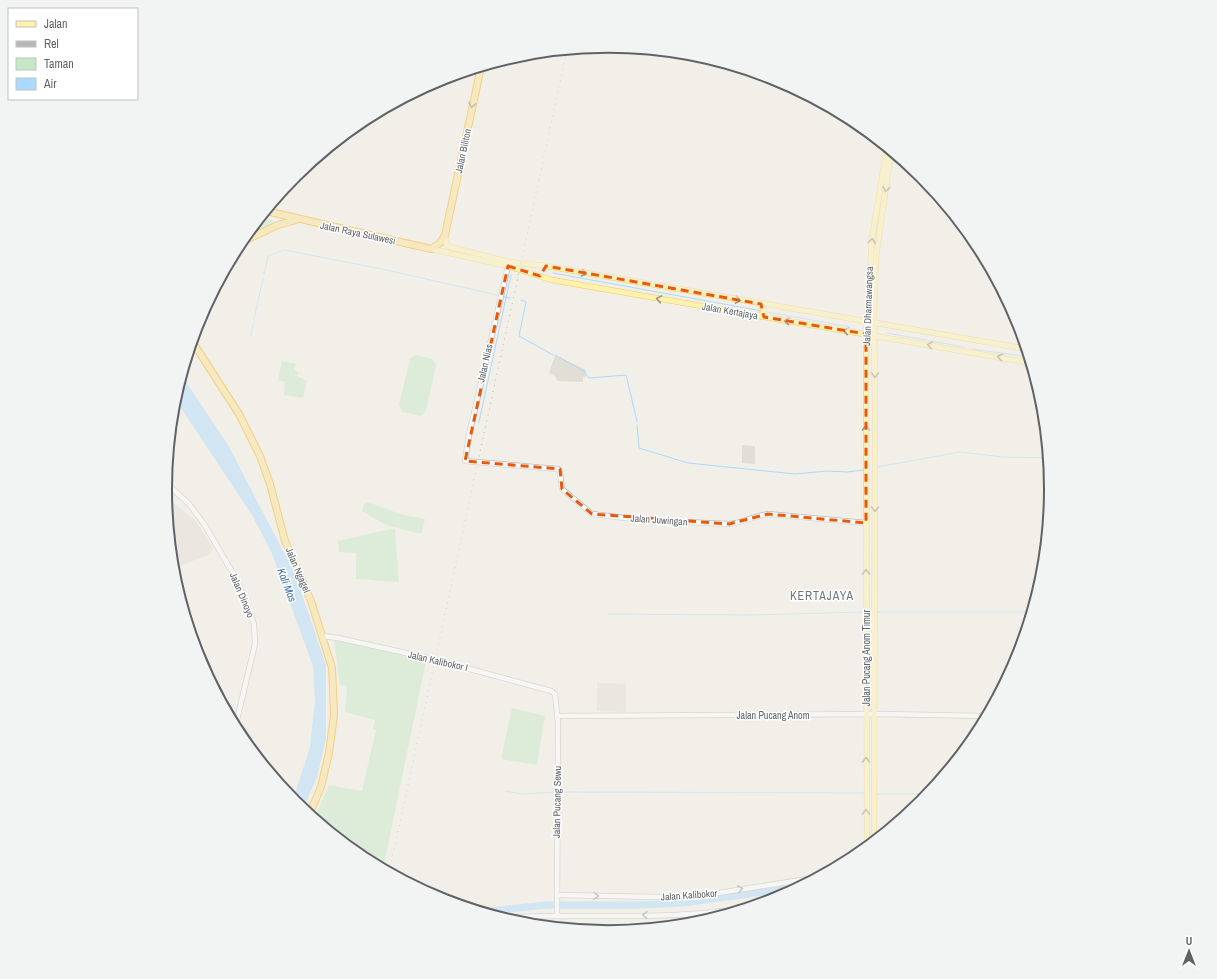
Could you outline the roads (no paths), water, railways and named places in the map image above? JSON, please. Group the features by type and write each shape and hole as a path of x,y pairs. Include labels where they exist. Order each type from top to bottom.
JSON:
{"highway":[{"name":"Jalan Biliton","path":"445,235 480,73"},
{"name":"Jalan Raya Sulawesi","path":"271,213 431,249"},
{"path":"270,214 276,215"},
{"path":"253,237 278,225 299,220"},
{"path":"431,249 438,245 445,235"},
{"name":"Jalan Ngagel","path":"196,347 239,414 260,456 270,484 285,541 305,587 323,636 332,668 334,715 326,770 317,799 312,809"}],"main road":[{"name":"Jalan Dharmawangsa","path":"866,469 866,334 872,239 886,153"},
{"name":"Jalan Dharmawangsa","path":"875,468 874,323 876,258 891,157"},
{"name":"Jalan Kertajaya","path":"445,235 446,243 453,249 509,262 546,266 762,305 1022,348"},
{"name":"Jalan Kertajaya","path":"431,249 508,266 544,277 1026,362"},
{"path":"544,277 542,271 546,266"},
{"path":"761,315 762,305"},
{"path":"969,352 967,346 970,340"},
{"name":"Jalan Pucang Anom Timur","path":"874,836 875,468"},
{"name":"Jalan Pucang Anom Timur","path":"866,469 867,841"},
{"path":"866,830 874,830"}],"street":[{"name":"Jalan Nias","path":"476,462 465,461 471,427 508,266"},
{"name":"Jalan Juwingan","path":"476,462 558,469 562,489 592,514 642,520 734,524 768,514 866,523"},
{"name":"Jalan Dinoyo","path":"172,489 189,504 204,524 242,590 254,624 255,644 237,719"},
{"name":"Jalan Kalibokor I","path":"323,636 433,659 551,691"},
{"name":"Jalan Pucang Sewu","path":"551,691 556,696 558,716 557,915"},
{"name":"Jalan Pucang Anom","path":"558,716 866,714 982,716"},
{"name":"Jalan Kalibokor","path":"557,897 659,897 706,895 805,879"},
{"path":"523,918 557,915 689,914 723,911"}],"water":[{"name":"Kali Mas","path":"186,382 228,445 295,574 326,665 326,739 317,777 306,803 295,793 310,747 315,701 313,666 271,551 252,515 180,406"}],"waterway":[{"path":"264,274 268,256 284,250 382,269 497,295"},
{"path":"553,273 762,311"},
{"path":"479,422 511,275"},
{"path":"254,319 263,279"},
{"path":"504,297 510,298"},
{"path":"521,300 526,302 519,336 553,355"},
{"path":"767,312 851,327"},
{"path":"251,336 253,324"},
{"path":"887,333 964,347"},
{"path":"972,349 1024,356"},
{"path":"555,355 584,371 589,378 626,375 637,421"},
{"path":"637,425 639,448 688,463 795,474 864,470"},
{"path":"877,467 960,452 1003,457 1044,458"},
{"path":"608,614 751,615 865,612"},
{"path":"877,612 1027,612"},
{"path":"505,791 523,794 556,792"},
{"path":"559,792 866,793"},
{"path":"877,794 921,794"},
{"path":"494,910 546,905 642,905 683,903 784,889"}],"railway":[{"path":"390,868 566,56"}],"district":[{"name":"KERTAJAYA","path":"822,596"}]}
